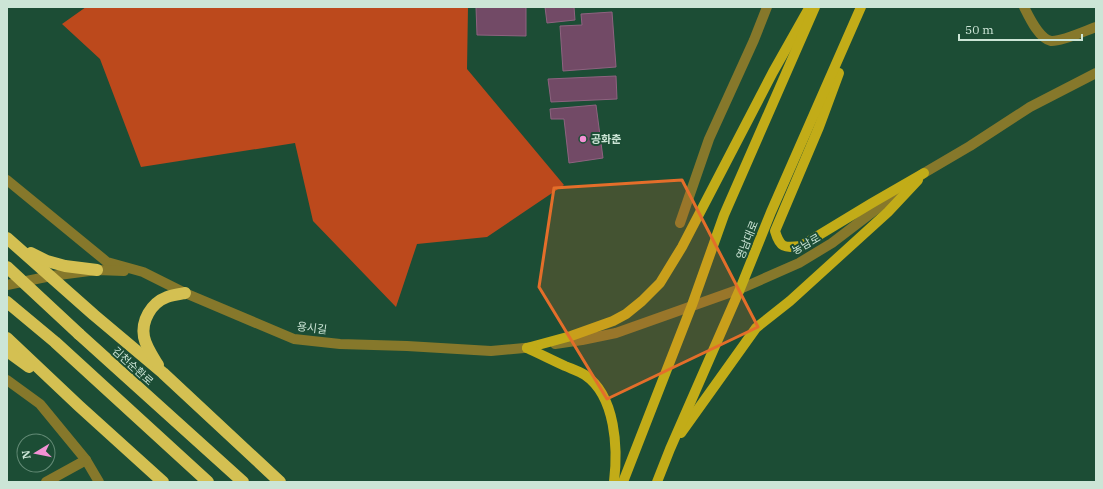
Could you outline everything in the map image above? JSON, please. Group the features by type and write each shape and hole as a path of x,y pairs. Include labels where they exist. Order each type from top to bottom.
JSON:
{"highway":[{"path":"10,241 47,261 65,266 97,270"},
{"path":"10,241 94,316 163,373 280,482"},
{"name":"김천순환로","path":"7,267 243,482"},
{"path":"163,373 149,350 144,337 144,320 153,307 165,298 185,293"},
{"path":"7,302 55,342 208,482"},
{"path":"7,338 163,482"},
{"path":"7,351 42,376 79,406"}],"main road":[{"path":"527,348 571,336 613,321 626,314 642,302 660,283 682,247 773,72 810,7"},
{"path":"623,482 692,305 724,215 815,7"},
{"path":"862,7 819,127 775,230 778,240 783,246 801,246 924,173"},
{"name":"영남대로","path":"657,482 771,212 862,7"},
{"path":"670,449 756,328 790,302 888,212 924,173"},
{"path":"527,348 585,375 599,388 608,406 616,447 614,482"}],"street":[{"path":"680,224 709,139 754,40 767,7"},
{"path":"1024,7 1032,24 1041,35 1050,41 1062,39 1096,27"},
{"name":"농남로","path":"491,351 527,348 582,340 616,333 740,288 799,263 832,244 924,173 970,146 1030,107 1096,73"},
{"path":"7,180 107,262 143,272"},
{"path":"7,285 51,276 97,270 143,272"},
{"name":"용시길","path":"143,272 185,293 294,339 340,344 491,351"},
{"path":"7,380 40,404 86,460 99,482"},
{"path":"46,482 86,460"}],"highlighted area":[{"path":"682,180 758,327 607,399 539,287 554,188"}],"shaded area":[{"path":"86,7 468,7 467,69 564,185 487,237 417,244 396,307 313,221 295,143 141,167 100,59 62,24"}],"building":[{"path":"476,7 526,7 526,36 477,35"},
{"path":"545,7 574,7 575,20 547,23"},
{"path":"612,12 616,67 563,71 560,26 582,25 581,14"},
{"path":"616,76 617,99 551,102 548,79"},
{"name":"공화춘","path":"596,105 603,158 569,163 564,119 551,119 550,109"}],"place":[{"name":"공화춘","path":"583,139"}]}
